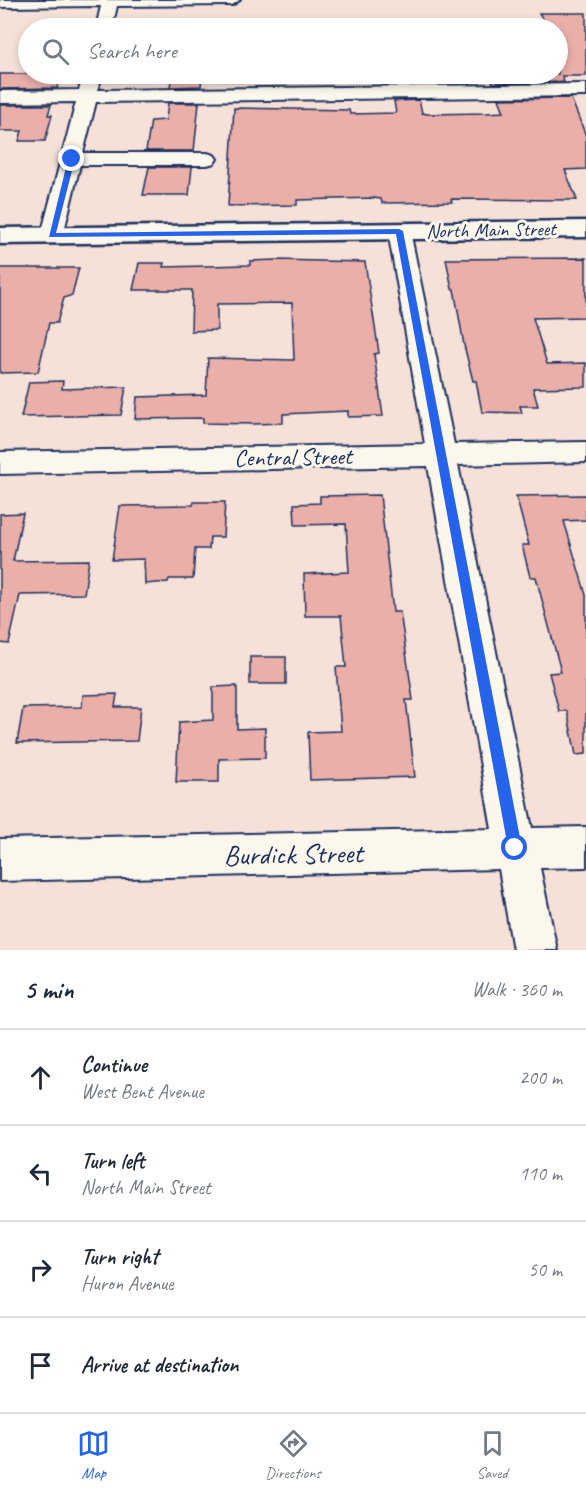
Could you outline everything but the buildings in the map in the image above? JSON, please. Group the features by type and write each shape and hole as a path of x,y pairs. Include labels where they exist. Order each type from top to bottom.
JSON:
{"main road":[{"name":"North Main Street","path":"0,236 586,229"}],"street":[{"path":"0,2 232,0"},
{"path":"106,18 110,1"},
{"path":"52,235 90,84"},
{"path":"0,97 586,90"},
{"path":"72,159 207,159"},
{"path":"399,231 535,950"},
{"name":"Central Street","path":"0,463 586,452"},
{"name":"Burdick Street","path":"0,860 586,847"}],"route":[{"path":"72,159 52,235 399,231 515,848"}]}
